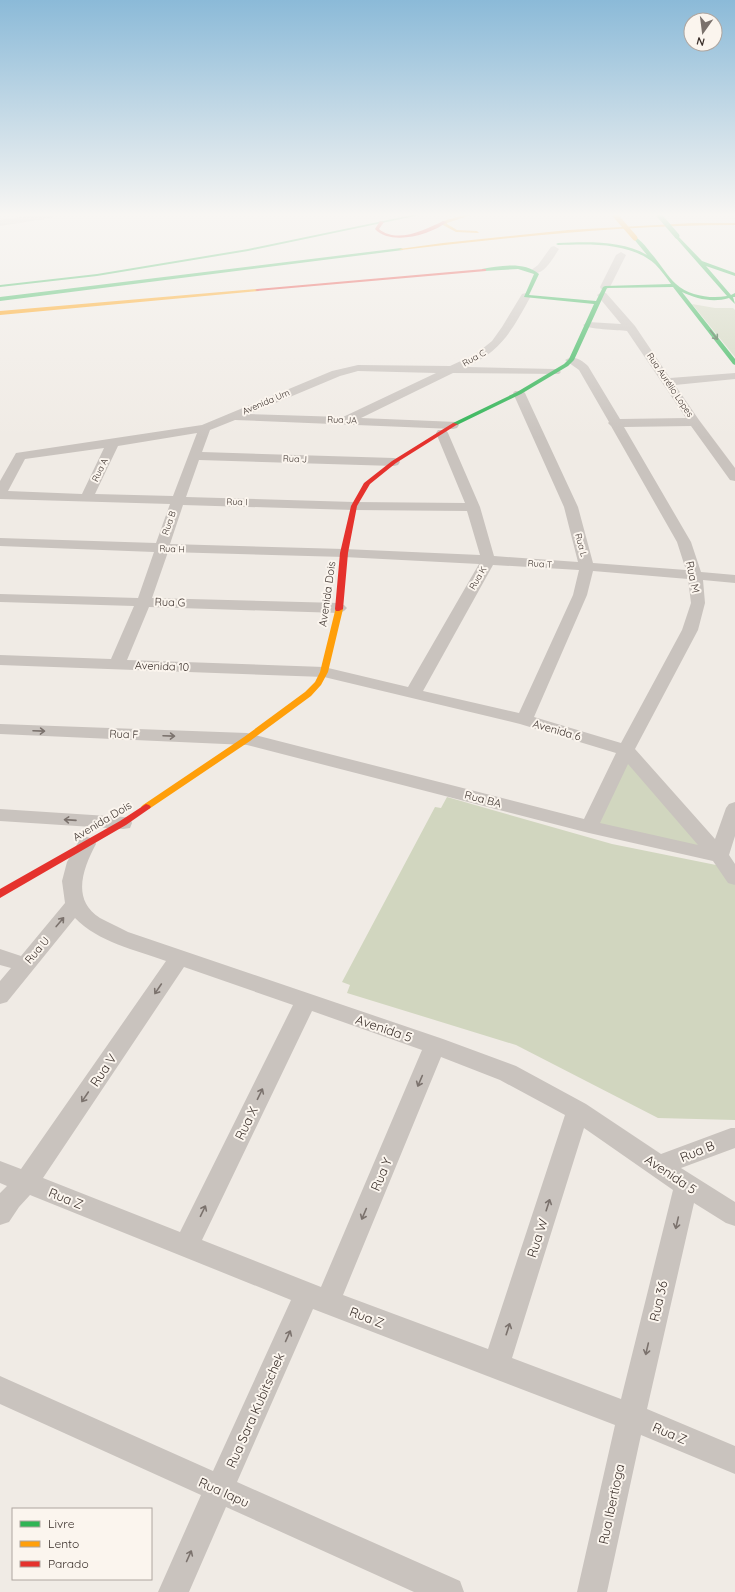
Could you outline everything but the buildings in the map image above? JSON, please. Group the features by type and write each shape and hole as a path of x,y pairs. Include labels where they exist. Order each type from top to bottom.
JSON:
{"main road":[{"path":"0,293 29,289"},
{"path":"0,299 78,289"},
{"path":"0,313 263,289"},
{"name":"Rua C","path":"526,296 530,289"},
{"path":"526,296 602,295 643,289"},
{"path":"677,289 735,363"},
{"path":"680,289 690,296 704,300 733,298"},
{"path":"725,289 733,298"},
{"name":"Avenida Dois","path":"0,894 123,823 248,739 308,694 318,683 324,672 339,608 344,553 354,506 367,483 394,462 448,429 519,393 556,372 570,360 602,295"}],"street":[{"name":"Avenida Dois","path":"602,295 605,289"},
{"name":"Rua Aurélio Lopes","path":"602,295 631,328 669,382 694,422 735,477"},
{"name":"Rua C","path":"347,420 480,356 501,338 526,296"},
{"path":"588,325 610,325 631,328"},
{"name":"Rua M","path":"570,360 580,364 584,368 614,423 684,542 695,576 698,603 690,630 626,750 589,827"},
{"name":"Avenida Um","path":"0,494 20,456 205,428 336,373 347,370 364,368 556,372"},
{"path":"669,382 735,376"},
{"name":"Rua L","path":"519,393 571,507 587,567 580,594 524,720"},
{"name":"Rua JA","path":"231,417 347,420 448,429"},
{"path":"614,423 694,422"},
{"name":"Rua B","path":"117,664 144,601 161,548 205,428"},
{"name":"Rua K","path":"413,693 488,560 474,507 448,429"},
{"name":"Rua A","path":"88,497 113,443"},
{"name":"Rua J","path":"195,456 394,462"},
{"name":"Rua I","path":"0,494 354,506 474,507"},
{"name":"Rua H","path":"0,542 344,553"},
{"name":"Rua T","path":"344,553 488,560 735,579"},
{"name":"Rua G","path":"0,598 144,601 339,608"},
{"name":"Avenida 10","path":"0,660 324,672"},
{"name":"Avenida 6","path":"324,672 524,720 626,750"},
{"name":"Rua F","path":"0,729 248,739"},
{"name":"Rua BA","path":"248,739 589,827 719,856"},
{"path":"626,750 719,856 735,878"},
{"path":"719,856 735,808"},
{"path":"0,815 123,823"},
{"path":"75,905 72,881 77,862 87,844"},
{"name":"Avenida 5","path":"75,905 92,923 121,937 435,1046 508,1073 578,1111 686,1185 735,1215"},
{"name":"Rua U","path":"0,996 75,905"},
{"path":"0,957 25,965"},
{"name":"Rua V","path":"0,1214 10,1199 26,1183 180,957"},
{"name":"Rua X","path":"186,1246 306,1001"},
{"name":"Rua Y","path":"317,1298 435,1046"},
{"name":"Rua W","path":"496,1366 578,1111"},
{"name":"Rua B","path":"659,1166 731,1138 735,1138"},
{"name":"Rua Z","path":"0,1172 317,1298 631,1417 735,1460"},
{"name":"Rua 36","path":"631,1417 686,1185"},
{"name":"Rua Sara Kubitschek","path":"173,1592 219,1490 317,1298"},
{"name":"Rua Iapu","path":"0,1390 219,1490 449,1592"},
{"name":"Rua Ibertioga","path":"592,1592 631,1417"}],"green space":[{"path":"692,304 715,308 733,308 735,310 735,357"},
{"path":"626,750 719,856 589,827"},
{"path":"447,797 612,844 721,866 735,885 735,1120 658,1118 516,1045 347,993 350,985 342,982 435,807 441,808"}],"traffic: fast":[{"path":"0,299 78,289"},
{"path":"529,289 526,296 598,303"},
{"path":"455,424 519,393 566,365 571,360 604,289"},
{"path":"678,289 735,363"},
{"path":"682,289 696,296 711,299 727,298 735,295"},
{"path":"724,289 735,302"}],"traffic: slow":[{"path":"0,313 257,290"},
{"path":"146,807 247,739 308,694 318,683 324,672 339,609"}],"traffic: jam":[{"path":"257,290 265,289"},
{"path":"339,609 344,553 354,506 367,483 394,462 455,424"},
{"path":"0,894 123,823 146,807"}]}
